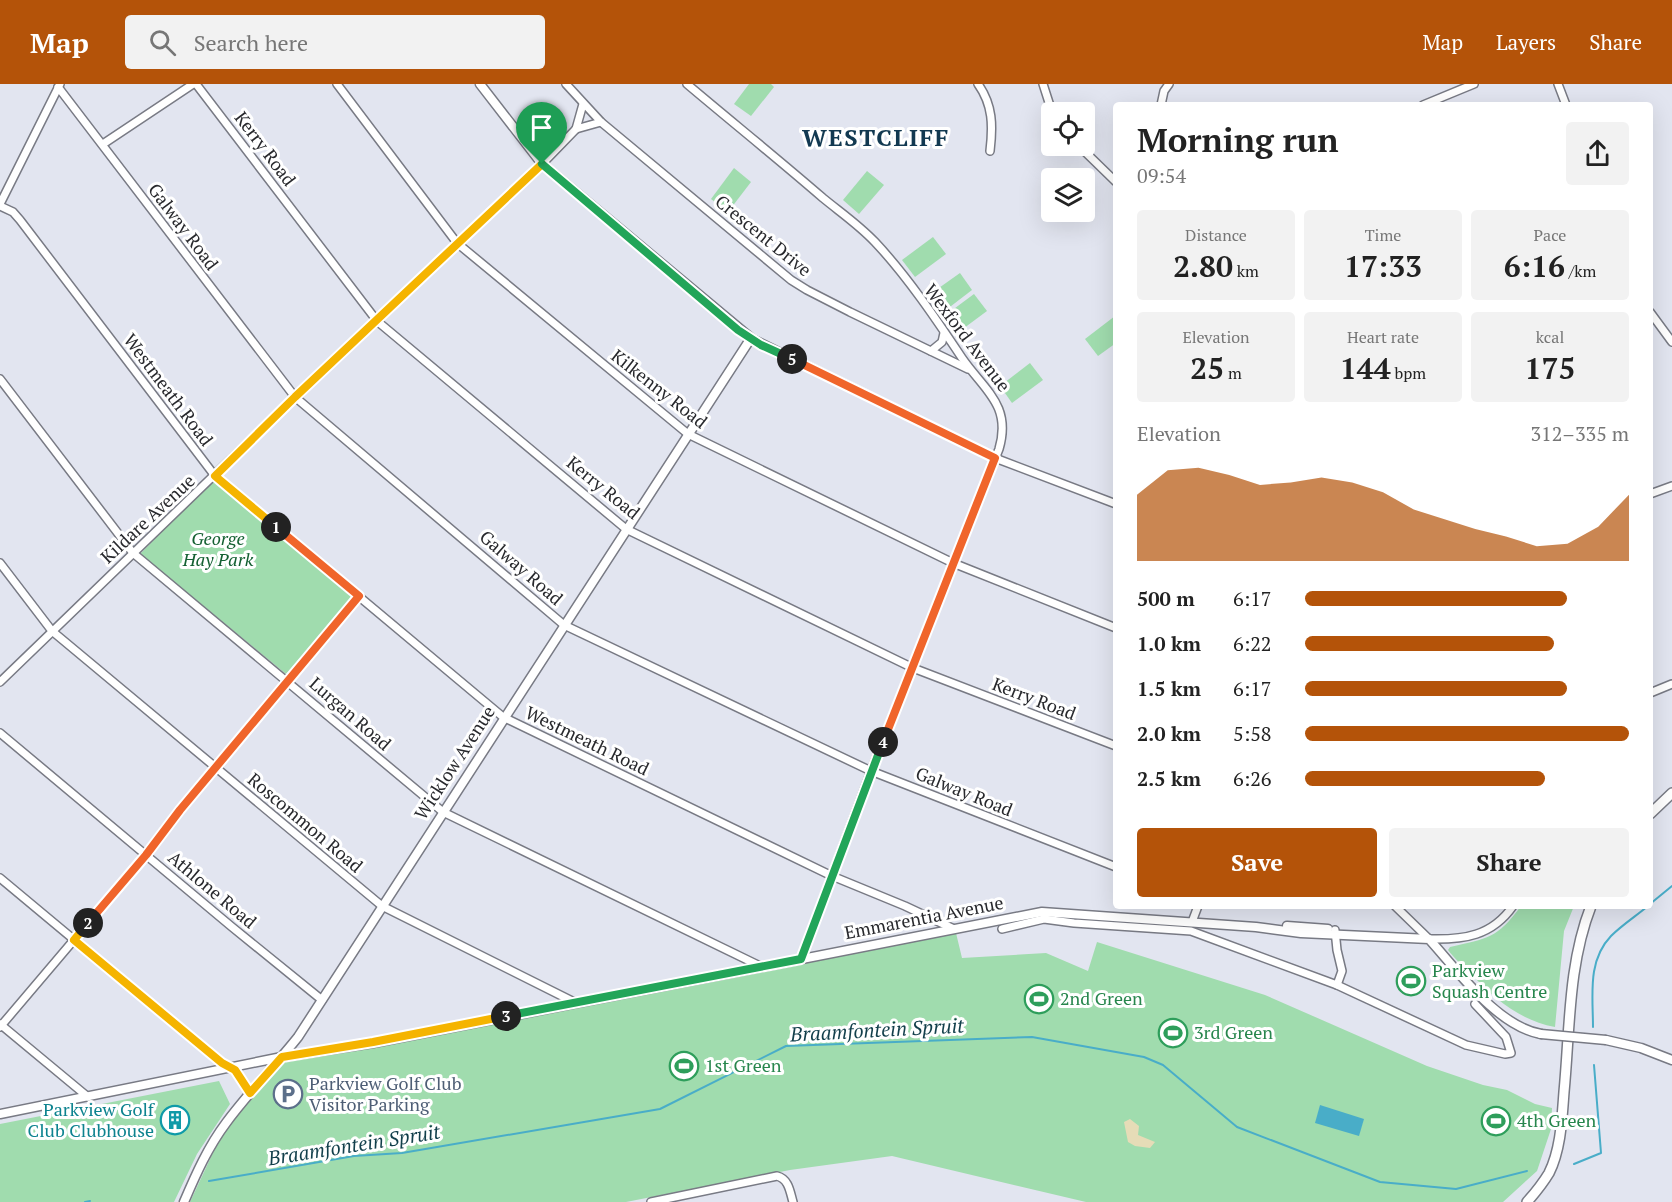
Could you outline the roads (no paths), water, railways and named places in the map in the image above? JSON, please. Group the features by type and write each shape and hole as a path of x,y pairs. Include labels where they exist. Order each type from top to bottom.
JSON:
{"main road":[{"path":"1653,811 1672,793"},
{"path":"1527,1202 1549,1173 1557,1147 1573,974 1580,939 1590,909"}],"street":[{"path":"103,144 194,84"},
{"name":"Kerry Road","path":"194,84 377,321 626,529 913,668 1113,745"},
{"name":"Kilkenny Road","path":"337,84 457,243 688,434 953,563 1113,627"},
{"path":"480,84 542,164 592,208 751,338 995,458 1113,503"},
{"name":"Crescent Drive","path":"566,84 601,122 791,280 970,370"},
{"name":"Wexford Avenue","path":"687,84 870,237 887,256 996,402 1002,416 1003,436 995,458 871,771 801,959"},
{"path":"978,84 988,103 993,126 990,151"},
{"path":"1043,84 1049,102"},
{"path":"1162,102 1164,91 1169,84"},
{"path":"1430,102 1474,84"},
{"path":"1558,84 1565,102"},
{"path":"0,205 59,86"},
{"name":"Galway Road","path":"59,86 295,397 564,625 871,771 1113,866"},
{"name":"Kildare Avenue","path":"0,682 295,397 542,164 576,129 583,104"},
{"path":"576,129 601,122"},
{"path":"1089,156 1113,179"},
{"name":"Westmeath Road","path":"0,205 13,212 20,220 215,476 504,717 832,876 954,929"},
{"path":"1653,316 1672,342"},
{"path":"931,351 942,342 944,332"},
{"name":"Wicklow Avenue","path":"184,1202 213,1142 250,1093 298,1037 751,338"},
{"name":"Lurgan Road","path":"0,379 133,553 443,812 762,967"},
{"path":"1653,493 1672,486"},
{"name":"Roscommon Road","path":"0,563 52,632 382,906 576,1003"},
{"path":"88,1097 1,1025 146,855 180,810 359,596"},
{"path":"1653,692 1672,684"},
{"name":"Athlone Road","path":"0,733 322,1000"},
{"path":"0,878 222,1063 235,1070 250,1093"},
{"path":"1192,922 1197,909"},
{"path":"1398,909 1497,1012 1519,1027 1541,1034 1606,1040 1641,1048 1672,1060"},
{"path":"1429,939 1460,938 1484,932 1502,921 1511,909"},
{"name":"Emmarentia Avenue","path":"0,1114 282,1057 373,1042 1048,911 1256,927 1268,930 1429,939"},
{"path":"1002,929 1044,919 1191,931 1337,985 1466,1045 1505,1054 1511,1053 1506,1037 1475,1004"},
{"path":"1335,933 1341,971 1337,985"},
{"path":"651,1202 777,1176 785,1180 793,1202"}],"water":[{"path":"1320,1105 1364,1119 1359,1136 1315,1123"}],"waterway":[{"name":"Braamfontein Spruit","path":"1653,902 1672,886"},
{"name":"Braamfontein Spruit","path":"1593,1027 1592,991 1598,956 1611,936 1644,909"},
{"name":"Braamfontein Spruit","path":"209,1181 354,1156 402,1153 660,1109 786,1046 1032,1037 1144,1057 1163,1065 1237,1127 1380,1182 1456,1189 1527,1171"},
{"name":"Braamfontein Spruit","path":"1574,1164 1601,1153 1594,1065"},
{"name":"Braamfontein Spruit","path":"85,1202 90,1201"}],"place":[{"name":"Parkview Squash Centre","path":"1411,981"},
{"name":"2nd Green","path":"1039,999"},
{"name":"3rd Green","path":"1173,1033"},
{"name":"1st Green","path":"684,1066"},
{"name":"Parkview Golf Club Visitor Parking","path":"288,1094"},
{"name":"Parkview Golf Club Clubhouse","path":"175,1120"},
{"name":"4th Green","path":"1496,1121"}],"district":[{"name":"WESTCLIFF","path":"876,138"}],"park label":[{"name":"George Hay Park","path":"218,549"}]}
